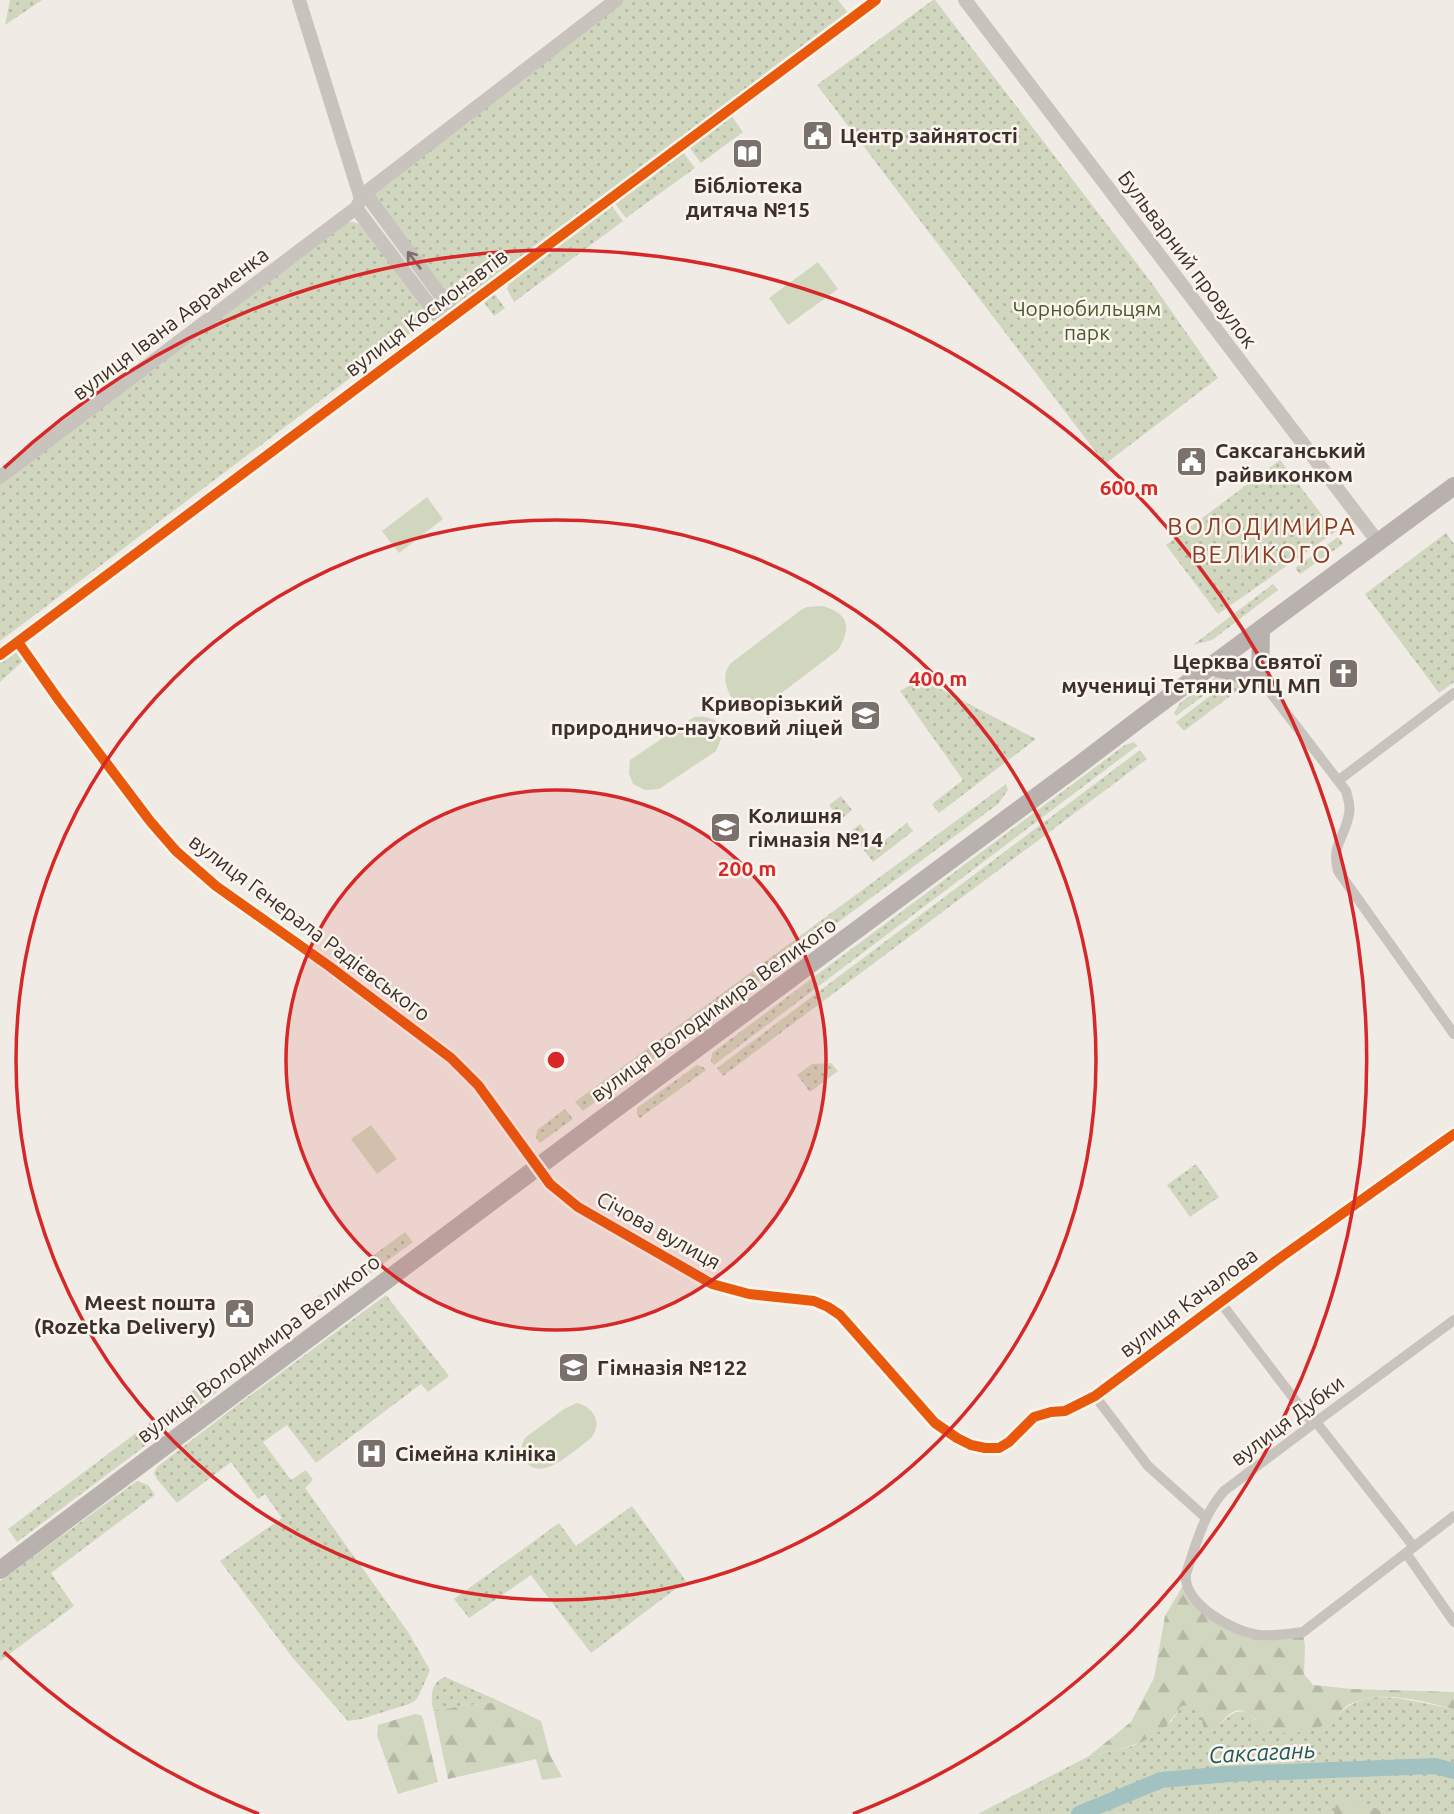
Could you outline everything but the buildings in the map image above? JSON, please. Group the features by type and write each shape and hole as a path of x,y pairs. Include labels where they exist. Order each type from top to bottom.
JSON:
{"main road":[{"name":"вулиця Володимира Великого","path":"0,1570 1454,486"},
{"path":"1210,666 1260,679 1261,629"}],"street":[{"path":"299,0 361,200 449,319"},
{"name":"вулиця Івана Авраменка","path":"0,477 616,0"},
{"name":"вулиця Космонавтів","path":"0,655 876,0"},
{"name":"Бульварний провулок","path":"965,0 1378,542"},
{"name":"вулиця Генерала Радієвського","path":"18,642 150,821 176,851 216,886 329,966 451,1058 478,1085 538,1168"},
{"path":"1260,679 1346,791 1349,814 1336,849 1338,871 1454,1034"},
{"path":"1339,780 1454,693"},
{"name":"вулиця Качалова","path":"935,1423 971,1445 999,1448 1009,1442 1034,1417 1065,1411 1095,1396 1277,1260 1454,1134"},
{"name":"Січова вулиця","path":"538,1168 550,1184 578,1207 712,1284 738,1292 814,1301 828,1307 840,1315 935,1423"},
{"path":"1221,1303 1311,1421 1316,1422 1410,1550 1454,1622"},
{"name":"вулиця Дубки","path":"1410,1550 1303,1632 1259,1635 1246,1633 1225,1624 1203,1607 1190,1594 1185,1582 1205,1517 1224,1491 1454,1320"},
{"path":"1095,1396 1148,1466 1205,1517"},
{"path":"1410,1550 1454,1516"}],"green space":[{"path":"10,0 42,0 5,25"},
{"path":"616,0 838,0 852,18 455,315 365,193"},
{"name":"Чорнобильцям парк","path":"933,0 1151,282 1218,378 1105,464 817,85"},
{"path":"731,115 743,132 701,163 689,147"},
{"path":"683,152 695,168 626,218 614,202"},
{"path":"611,205 623,221 514,302 507,289 509,283"},
{"path":"347,222 363,225 424,308 423,319 418,326 402,339 396,338 366,359 357,373 0,641 0,480"},
{"path":"818,262 838,289 788,325 769,298"},
{"path":"493,292 505,308 494,316 482,300"},
{"path":"1280,460 1335,532 1218,614 1166,545"},
{"path":"427,497 443,519 399,553 382,531"},
{"path":"1446,533 1454,544 1454,682 1439,693 1365,594"},
{"path":"1338,537 1343,544 1300,574 1295,568"},
{"path":"1273,584 1278,590 1212,640 1193,645"},
{"path":"823,606 838,613 846,622 845,635 838,650 767,704 748,705 732,699 725,676 731,663 801,610"},
{"path":"13,651 24,660 0,682 0,657"},
{"path":"1231,675 1176,716 1174,713 1180,703 1216,676"},
{"path":"1236,676 1244,683 1242,687 1184,731 1176,722"},
{"path":"921,679 1036,739 939,813 932,804 963,780 900,691"},
{"path":"694,717 708,718 720,725 722,737 716,751 659,789 645,790 633,784 629,773 630,760"},
{"path":"1134,742 1137,746 714,1065 711,1061 712,1053 1125,745"},
{"path":"1140,750 1147,759 723,1076 717,1068"},
{"path":"1006,784 1008,790 998,804 583,1111 575,1102"},
{"path":"841,796 852,810 840,820 829,805"},
{"path":"907,823 913,831 873,862 850,832 860,824 877,846"},
{"path":"831,1063 838,1071 810,1092 797,1075 812,1064"},
{"path":"697,1065 706,1070 640,1118 637,1115 637,1108"},
{"path":"565,1109 573,1119 540,1143 536,1138 537,1130"},
{"path":"371,1125 397,1159 377,1174 351,1139"},
{"path":"1196,1164 1219,1197 1190,1217 1167,1185"},
{"path":"405,1232 413,1242 318,1312 310,1302"},
{"path":"386,1295 449,1376 428,1392 421,1384 316,1463 287,1425 263,1442 291,1480 306,1470 313,1480 305,1488 408,1632 430,1670 416,1700 348,1721 292,1657 220,1561 282,1518 265,1494 258,1499 231,1462 177,1503 154,1473 157,1467 236,1406"},
{"path":"208,1379 217,1392 17,1542 8,1529"},
{"path":"577,1403 588,1408 595,1416 596,1427 591,1438 557,1463 538,1469 530,1466 522,1452 526,1437 564,1409"},
{"path":"138,1481 148,1485 155,1495 51,1573 74,1606 0,1661 0,1581"},
{"path":"632,1506 686,1581 591,1653 531,1575 469,1618 454,1599 559,1523 576,1546"},
{"path":"1185,1582 1190,1594 1239,1630 1303,1632 1304,1674 1313,1685 1454,1692 1454,1709 1401,1698 1374,1697 1348,1705 1332,1720 1307,1731 1270,1731 1248,1713 1240,1710 1229,1715 1212,1733 1205,1733 1201,1707 1181,1706 1162,1729 1141,1742 1089,1756 1131,1722 1154,1678 1165,1616"},
{"path":"445,1677 501,1702 434,1712 432,1692 436,1683"},
{"path":"1377,1697 1398,1698 1454,1709 1454,1814 978,1814 1089,1756 1133,1746 1172,1721 1181,1706 1201,1707 1202,1720 1220,1725 1236,1712 1249,1712 1255,1720 1336,1717 1355,1703"},
{"path":"501,1702 541,1721 550,1755 562,1777 542,1780 536,1759 448,1779 434,1712"},
{"path":"415,1714 421,1715 423,1719 438,1782 398,1794 377,1735 378,1725"},
{"path":"1337,1795 1391,1814 1334,1814"}],"waterway":[{"name":"Саксагань","path":"1079,1814 1161,1780 1229,1774 1435,1766 1454,1771"}],"cycle path":[{"path":"0,655 876,0"},
{"path":"18,642 150,821 176,851 216,886 329,966 451,1058 478,1085 550,1184 578,1207 712,1284 749,1294 814,1301 828,1307 840,1315 935,1423 971,1445 999,1448 1009,1442 1034,1417 1065,1411 1095,1396 1277,1260 1454,1134"}],"place":[{"name":"Центр зайнятості","path":"817,135"},
{"name":"Бібліотека дитяча №15","path":"748,153"},
{"name":"Саксаганський райвиконком","path":"1192,462"},
{"name":"Церква Святої мучениці Тетяни УПЦ МП","path":"1344,673"},
{"name":"Криворізький природничо-науковий ліцей","path":"866,715"},
{"name":"Колишня гімназія №14","path":"725,827"},
{"name":"Meest пошта (Rozetka Delivery)","path":"239,1314"},
{"name":"Гімназія №122","path":"574,1367"},
{"name":"Сімейна клініка","path":"372,1453"}],"district":[{"name":"ВОЛОДИМИРА ВЕЛИКОГО","path":"1262,540"}]}
